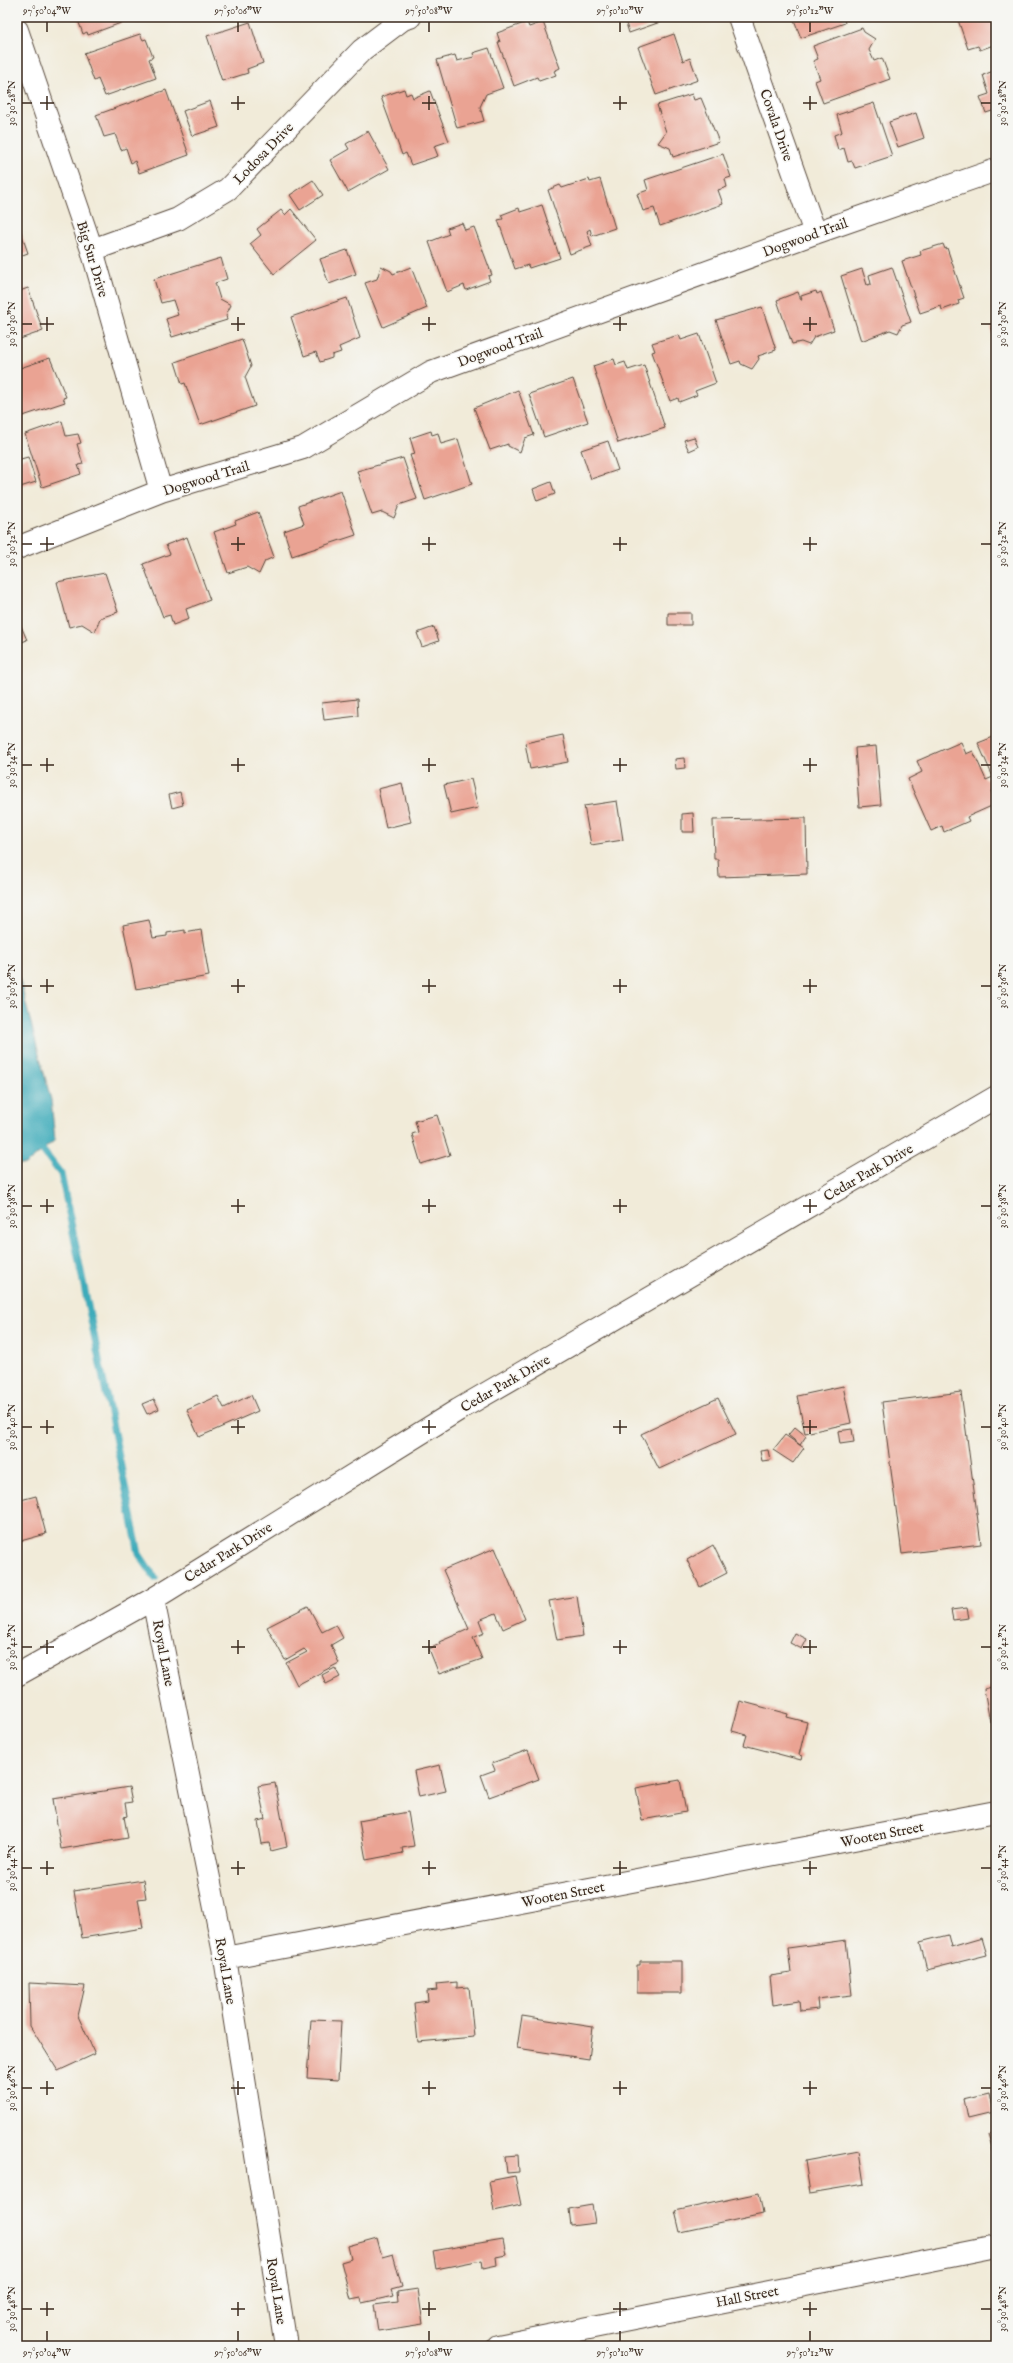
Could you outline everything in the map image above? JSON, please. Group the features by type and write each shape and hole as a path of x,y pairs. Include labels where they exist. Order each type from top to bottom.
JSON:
{"street":[{"name":"Lodosa Drive","path":"92,250 178,219 228,189 362,50 403,19 410,17"},
{"name":"Covala Drive","path":"739,17 815,233"},
{"name":"Big Sur Drive","path":"17,30 92,250 161,491"},
{"name":"Dogwood Trail","path":"17,548 161,491 303,448 431,372 815,233 996,170"},
{"name":"Cedar Park Drive","path":"17,1674 153,1599 458,1410 996,1097"},
{"name":"Royal Lane","path":"153,1599 225,1958 286,2346"},
{"name":"Wooten Street","path":"225,1958 996,1812"},
{"name":"Hall Street","path":"498,2346 996,2247"}],"water":[{"path":"17,970 51,1100 55,1140 25,1165 17,1164"}],"building":[{"path":"77,17 128,17 129,20 88,35 87,32 83,34"},
{"path":"624,17 669,17 669,19 629,33"},
{"path":"793,17 843,17 845,23 801,38"},
{"path":"957,17 996,17 996,44 980,50 978,46 968,49"},
{"path":"250,22 263,63 247,69 248,73 222,81 207,36"},
{"path":"527,22 529,27 543,22 560,68 554,71 556,75 539,81 537,77 514,86 498,42 500,42 497,33"},
{"path":"862,28 864,32 875,39 869,50 874,61 882,58 890,79 823,103 815,81 820,79 813,61 818,59 813,46"},
{"path":"140,34 143,40 146,39 153,57 149,59 156,78 105,96 98,79 94,81 84,53"},
{"path":"674,34 683,61 690,58 698,80 656,95 638,47"},
{"path":"489,48 503,88 486,94 480,107 484,121 457,128 437,60 455,55 457,61 474,57 473,53"},
{"path":"996,70 996,113 995,110 986,113 980,97 989,94 983,75"},
{"path":"404,89 406,95 411,93 413,98 430,91 449,141 434,146 438,156 411,165 406,153 402,155 381,97"},
{"path":"166,90 189,155 139,173 135,161 131,163 126,148 121,150 115,134 104,137 96,115"},
{"path":"692,94 694,100 701,98 719,142 673,157 670,148 658,143 666,132 657,105"},
{"path":"210,101 219,127 192,136 183,111"},
{"path":"874,103 892,156 855,168 852,161 848,162 844,148 838,150 834,135 842,132 837,115"},
{"path":"916,113 924,138 898,147 889,122"},
{"path":"368,131 389,169 348,192 330,160 349,149 346,144"},
{"path":"723,154 731,177 725,179 727,187 718,190 723,204 660,226 654,208 643,211 637,194 648,190 645,180"},
{"path":"589,179 590,182 600,179 615,228 592,236 590,229 587,231 592,246 570,254 548,190 560,185 562,188"},
{"path":"313,180 323,195 300,210 290,195"},
{"path":"542,205 560,258 529,268 528,265 515,269 498,220 503,219 501,215 519,208 520,212"},
{"path":"291,209 316,240 274,274 250,244 261,235 257,229 281,210 285,215"},
{"path":"462,223 465,230 474,227 492,275 488,276 490,281 466,290 464,285 447,292 429,242 449,234 447,228"},
{"path":"17,227 19,227 28,253 17,257"},
{"path":"943,244 945,249 947,248 964,298 958,300 959,304 942,310 941,306 920,313 902,261 921,255 920,251"},
{"path":"347,250 356,274 329,284 320,259"},
{"path":"221,258 227,279 215,283 220,299 231,305 226,315 227,320 172,337 166,319 178,315 173,300 161,303 154,279"},
{"path":"381,266 391,271 393,274 411,267 427,308 383,327 365,283 377,279"},
{"path":"892,267 911,322 902,325 898,333 890,330 861,341 841,276 862,269 867,285 871,284 869,275"},
{"path":"28,288 43,331 17,340 17,292"},
{"path":"816,291 817,294 821,292 834,330 814,337 809,345 801,342 792,344 777,300 798,292 802,300 801,296"},
{"path":"347,298 360,338 339,347 341,352 332,355 332,358 320,362 316,352 304,356 291,317"},
{"path":"762,307 776,350 758,356 759,359 752,369 741,364 740,361 731,364 716,320"},
{"path":"996,326 996,342 991,328"},
{"path":"699,334 716,383 695,391 697,395 679,402 678,398 670,401 652,352 655,351 652,343 679,335 681,340"},
{"path":"242,339 251,366 245,377 255,406 200,425 185,383 182,384 175,362"},
{"path":"50,358 66,397 63,398 65,402 23,416 21,408 17,408 17,369"},
{"path":"614,359 616,365 625,362 628,370 644,365 665,428 618,443 593,366"},
{"path":"573,379 588,422 544,437 529,394"},
{"path":"518,390 534,435 525,438 520,452 508,446 508,444 490,450 474,408"},
{"path":"62,421 66,436 78,434 81,443 77,444 83,464 78,465 81,474 42,487 25,434"},
{"path":"431,431 432,435 438,433 441,444 458,439 472,484 425,500 410,455 415,454 410,438"},
{"path":"694,437 698,447 689,451 684,440"},
{"path":"608,441 618,470 591,479 581,450"},
{"path":"28,457 36,482 17,488 17,460"},
{"path":"403,458 417,499 399,505 394,518 382,512 372,515 357,471"},
{"path":"551,482 555,494 537,501 533,489"},
{"path":"341,491 356,535 292,556 284,531 304,524 298,506"},
{"path":"258,512 274,557 265,561 259,574 247,567 228,573 214,532 236,524 235,521"},
{"path":"187,537 210,600 186,609 189,619 173,625 170,615 163,617 143,564 170,554 166,545"},
{"path":"105,573 118,612 100,618 95,632 82,624 69,627 57,582"},
{"path":"668,613 691,613 691,625 668,625"},
{"path":"21,626 27,640 17,644 17,628"},
{"path":"434,627 439,641 422,647 417,633"},
{"path":"357,699 358,716 324,720 322,703"},
{"path":"563,735 568,762 530,769 525,743"},
{"path":"996,736 996,789 991,791 996,804 967,817 969,821 944,832 942,826 931,831 908,779 922,772 917,761 961,742 966,754 973,751 986,780 993,777 978,743"},
{"path":"876,746 881,805 859,807 855,748"},
{"path":"684,758 685,768 676,769 675,759"},
{"path":"471,779 478,808 451,814 444,785"},
{"path":"402,783 411,822 386,828 378,789"},
{"path":"180,792 183,805 172,808 169,795"},
{"path":"617,801 623,840 591,845 584,806"},
{"path":"693,813 694,832 682,832 682,814"},
{"path":"806,818 807,874 719,877 718,859 714,859 713,820"},
{"path":"149,920 153,938 167,936 167,933 185,930 185,933 201,930 209,976 136,989 123,925"},
{"path":"437,1115 450,1155 421,1164 412,1134 418,1132 415,1121"},
{"path":"843,1386 851,1423 805,1433 797,1396"},
{"path":"961,1392 981,1544 902,1554 882,1402"},
{"path":"251,1395 258,1411 199,1437 187,1410 218,1396 224,1408"},
{"path":"718,1398 736,1434 659,1469 641,1434"},
{"path":"154,1399 159,1409 147,1414 142,1404"},
{"path":"795,1427 806,1436 800,1445 788,1435"},
{"path":"852,1429 854,1442 840,1444 838,1431"},
{"path":"785,1435 804,1448 793,1463 773,1450"},
{"path":"768,1450 770,1460 762,1461 760,1451"},
{"path":"36,1496 46,1534 17,1542 17,1501"},
{"path":"713,1545 727,1573 700,1587 687,1560"},
{"path":"495,1548 525,1619 503,1629 496,1613 479,1620 484,1633 473,1638 482,1659 439,1674 429,1649 440,1644 439,1642 469,1629 443,1570"},
{"path":"577,1596 583,1636 557,1640 549,1601"},
{"path":"308,1606 322,1632 336,1625 343,1638 331,1645 339,1663 297,1685 286,1663 307,1652 304,1649 285,1660 267,1627"},
{"path":"967,1608 969,1618 953,1620 951,1610"},
{"path":"795,1633 807,1639 802,1649 790,1643"},
{"path":"335,1668 340,1677 326,1684 322,1675"},
{"path":"996,1686 996,1720 990,1722 984,1689"},
{"path":"740,1701 788,1714 787,1717 807,1722 799,1755 802,1756 801,1760 744,1745 747,1735 732,1731"},
{"path":"528,1750 539,1779 489,1797 481,1775 495,1770 492,1763"},
{"path":"440,1765 446,1791 419,1797 414,1771"},
{"path":"680,1780 686,1812 642,1820 636,1788"},
{"path":"275,1783 287,1847 271,1851 269,1843 262,1844 258,1821 265,1819 258,1786"},
{"path":"129,1787 132,1802 125,1803 127,1816 124,1817 128,1838 61,1849 53,1799"},
{"path":"408,1812 414,1846 402,1848 403,1853 366,1860 359,1821"},
{"path":"143,1880 146,1898 138,1899 143,1928 82,1938 74,1891"},
{"path":"948,1935 951,1947 982,1938 987,1955 927,1970 920,1942"},
{"path":"846,1940 852,1995 817,1999 818,2009 800,2011 799,2001 773,2005 770,1976 791,1973 788,1948"},
{"path":"640,1961 682,1961 682,1993 637,1993 637,1965 640,1965"},
{"path":"457,1982 457,1988 469,1987 474,2037 418,2042 414,2003 428,2001 427,1991 437,1990 436,1984"},
{"path":"29,1983 85,1986 78,2016 95,2054 58,2071 30,2026"},
{"path":"522,2016 593,2027 589,2059 517,2048"},
{"path":"311,2020 341,2021 338,2080 307,2078"},
{"path":"989,2093 993,2113 968,2119 964,2099"},
{"path":"996,2131 996,2154 994,2154 988,2134"},
{"path":"859,2151 864,2184 810,2193 805,2161"},
{"path":"518,2155 519,2172 507,2173 505,2156"},
{"path":"515,2176 521,2205 494,2211 489,2181"},
{"path":"759,2193 763,2214 680,2232 675,2211"},
{"path":"592,2205 595,2223 571,2226 569,2209"},
{"path":"377,2238 382,2257 393,2254 402,2287 391,2290 393,2296 362,2303 361,2298 351,2300 341,2262 351,2259 348,2246"},
{"path":"503,2239 506,2255 496,2257 497,2265 483,2268 482,2260 436,2269 433,2251"},
{"path":"418,2289 423,2324 378,2331 374,2305 398,2302 397,2292"}],"waterway":[{"path":"37,1143 61,1174 139,1554 155,1578"}]}
